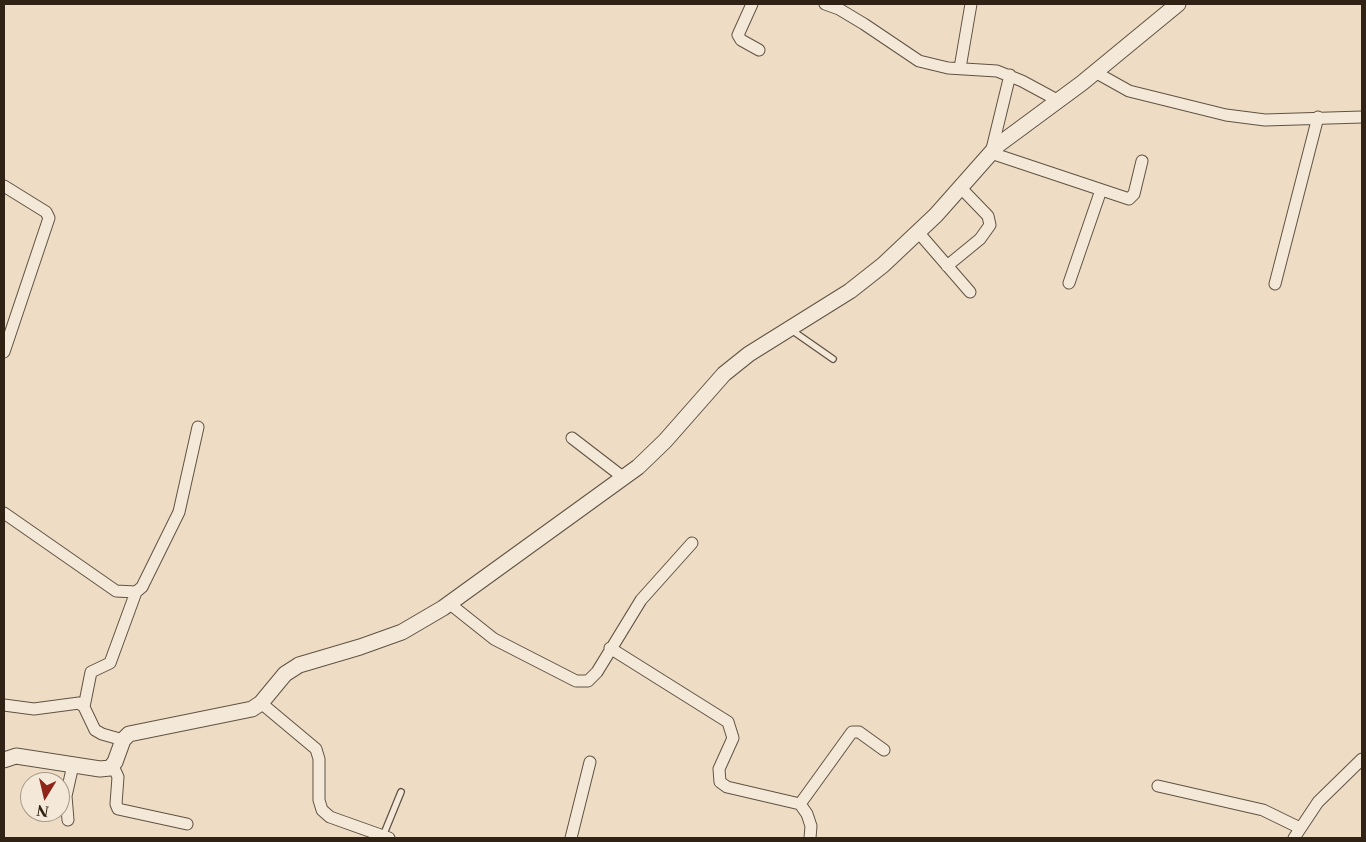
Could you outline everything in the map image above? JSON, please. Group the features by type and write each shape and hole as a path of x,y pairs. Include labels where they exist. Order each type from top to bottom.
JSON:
{"street":[{"path":"752,4 738,35 741,40 759,50"},
{"path":"824,4 840,9 919,61 960,68 997,71 1010,75 1059,101"},
{"path":"960,68 971,4"},
{"path":"187,824 118,809 116,804 118,776 113,766 123,740 133,733 252,709 261,703 280,679 299,665 402,632 450,604 624,478 665,441 724,374 749,354 850,291 883,265 918,232 991,152 1010,135 1059,101 1178,4"},
{"path":"1095,72 1109,82 1129,91 1226,115 1256,120 1318,117 1362,118"},
{"path":"991,152 1010,75"},
{"path":"1275,284 1318,117"},
{"path":"991,152 1127,199 1131,198 1142,161"},
{"path":"4,186 46,212 49,218 4,352"},
{"path":"947,266 980,239 990,224 988,216 960,187"},
{"path":"1069,283 1101,190"},
{"path":"918,232 970,292"},
{"path":"84,707 91,672 110,663 136,592 146,580 179,512 198,427"},
{"path":"572,438 624,478"},
{"path":"4,513 116,591 136,592"},
{"path":"450,604 494,638 576,681 588,681 593,677 640,600 692,543"},
{"path":"610,648 728,722 733,738 718,773 723,785 800,804 808,814 811,826 810,838"},
{"path":"4,705 34,709 77,703 84,707 96,730 102,734 123,740"},
{"path":"261,703 316,749 319,800 322,810 330,817 386,837"},
{"path":"800,804 852,732 859,732 884,750"},
{"path":"4,760 16,756 100,769 113,766"},
{"path":"1294,838 1318,802 1362,759"},
{"path":"571,838 590,762"},
{"path":"70,779 73,766"},
{"path":"1158,786 1263,810 1300,828"}],"lane":[{"path":"789,328 833,359"},
{"path":"386,837 401,792"}]}
